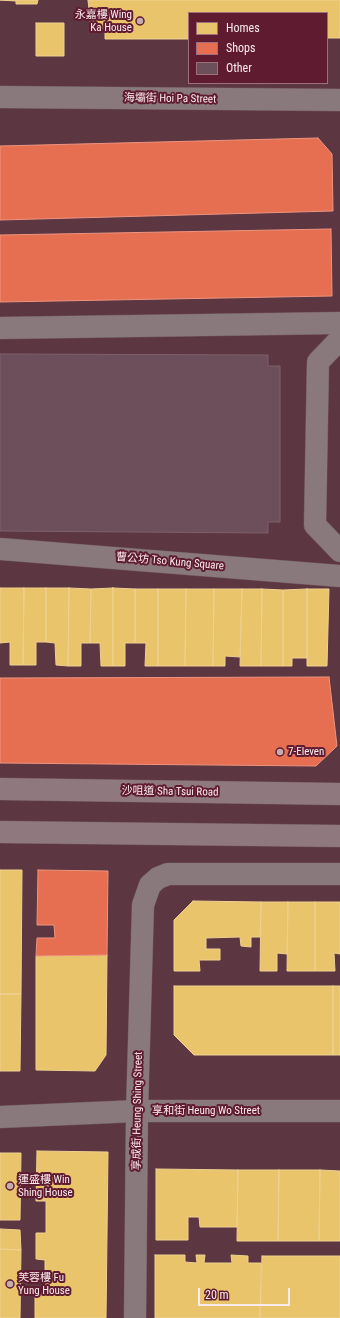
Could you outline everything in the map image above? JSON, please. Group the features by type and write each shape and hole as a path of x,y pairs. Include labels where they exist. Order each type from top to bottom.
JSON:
{"main road":[{"name":"沙咀道 Sha Tsui Road","path":"0,789 340,794"},
{"path":"0,832 340,836"}],"street":[{"name":"海壩街 Hoi Pa Street","path":"0,98 340,100"},
{"path":"0,328 340,323"},
{"path":"340,339 318,362 315,525 340,551"},
{"name":"曹公坊 Tso Kung Square","path":"0,549 340,576"},
{"name":"享成街 Heung Shing Street","path":"135,1318 143,905 150,885 158,878 168,874 340,874"},
{"name":"享和街 Heung Wo Street","path":"0,1117 138,1111 340,1111"}],"building: Homes":[{"path":"0,0 38,0 37,4 16,4 16,1"},
{"name":"永嘉樓 Wing Ka House","path":"88,0 340,0 340,38 328,38 328,12 188,12 188,39 105,39 105,29 91,29"},
{"path":"36,23 64,23 64,56 36,56"},
{"path":"0,588 24,588 23,665 10,665 10,642 0,643"},
{"path":"24,588 46,588 46,642 36,642 36,665 23,665"},
{"path":"46,588 69,588 68,666 56,665 55,643 46,642"},
{"path":"69,588 91,589 90,643 81,643 81,666 68,666"},
{"path":"113,588 135,589 135,643 125,643 125,666 113,666"},
{"path":"113,588 113,666 101,666 100,643 90,643 91,589"},
{"path":"135,589 158,589 158,666 145,666 146,643 135,643"},
{"path":"158,589 186,589 185,666 158,666"},
{"path":"186,589 214,589 213,666 185,666"},
{"path":"214,589 242,589 240,657 225,656 225,666 213,666"},
{"path":"242,589 262,589 261,666 240,666"},
{"path":"262,589 283,590 283,666 261,666"},
{"path":"307,589 329,589 327,666 307,666"},
{"path":"307,589 307,658 292,658 292,666 283,666 283,590"},
{"path":"0,870 22,870 21,994 0,994"},
{"path":"193,901 261,902 260,937 251,937 251,947 241,946 240,937 206,938 206,949 220,949 220,960 199,960 200,971 174,971 174,920"},
{"path":"261,902 288,902 287,954 277,953 277,971 260,971"},
{"path":"288,902 315,902 315,971 287,971"},
{"path":"315,902 340,902 340,954 334,953 335,971 315,971"},
{"path":"107,955 106,1055 95,1071 36,1070 36,956"},
{"path":"174,986 333,986 333,1055 194,1055 174,1035"},
{"path":"333,986 340,986 340,1055 333,1055"},
{"path":"0,994 21,994 20,1071 0,1071"},
{"path":"37,1151 108,1152 106,1318 35,1318 35,1293 45,1293 45,1260 36,1259 36,1233 46,1233 46,1201 36,1201"},
{"name":"運盛樓 Win Shing House","path":"0,1153 21,1153 20,1220 0,1220"},
{"path":"156,1169 238,1170 237,1227 200,1227 199,1217 188,1217 188,1240 156,1240"},
{"path":"238,1170 279,1170 278,1241 237,1241"},
{"path":"279,1170 320,1170 319,1241 278,1241"},
{"path":"320,1170 340,1171 340,1241 319,1241"},
{"name":"運盛樓 Win Shing House","path":"0,1229 20,1230 21,1250 0,1249"},
{"name":"芙蓉樓 Fu Yung House","path":"0,1249 21,1250 20,1318 0,1318"},
{"path":"155,1255 185,1255 185,1262 197,1263 196,1255 205,1255 204,1263 232,1263 231,1255 248,1256 248,1263 261,1263 260,1318 155,1318"},
{"path":"262,1256 340,1256 340,1318 260,1318"}],"building: Shops":[{"path":"318,138 332,154 333,211 0,220 0,146"},
{"path":"331,229 332,296 0,302 0,235"},
{"path":"329,677 337,746 316,766 0,763 0,678"},
{"path":"38,870 108,871 107,955 36,956 37,938 55,938 54,925 37,925"}],"building: Other":[{"path":"0,354 268,355 268,366 280,366 280,522 268,522 268,533 0,531"}],"place":[{"name":"永嘉樓 Wing Ka House","path":"140,21"},
{"name":"7-Eleven","path":"280,752"},
{"name":"運盛樓 Win Shing House","path":"10,1186"},
{"name":"芙蓉樓 Fu Yung House","path":"10,1284"}]}
